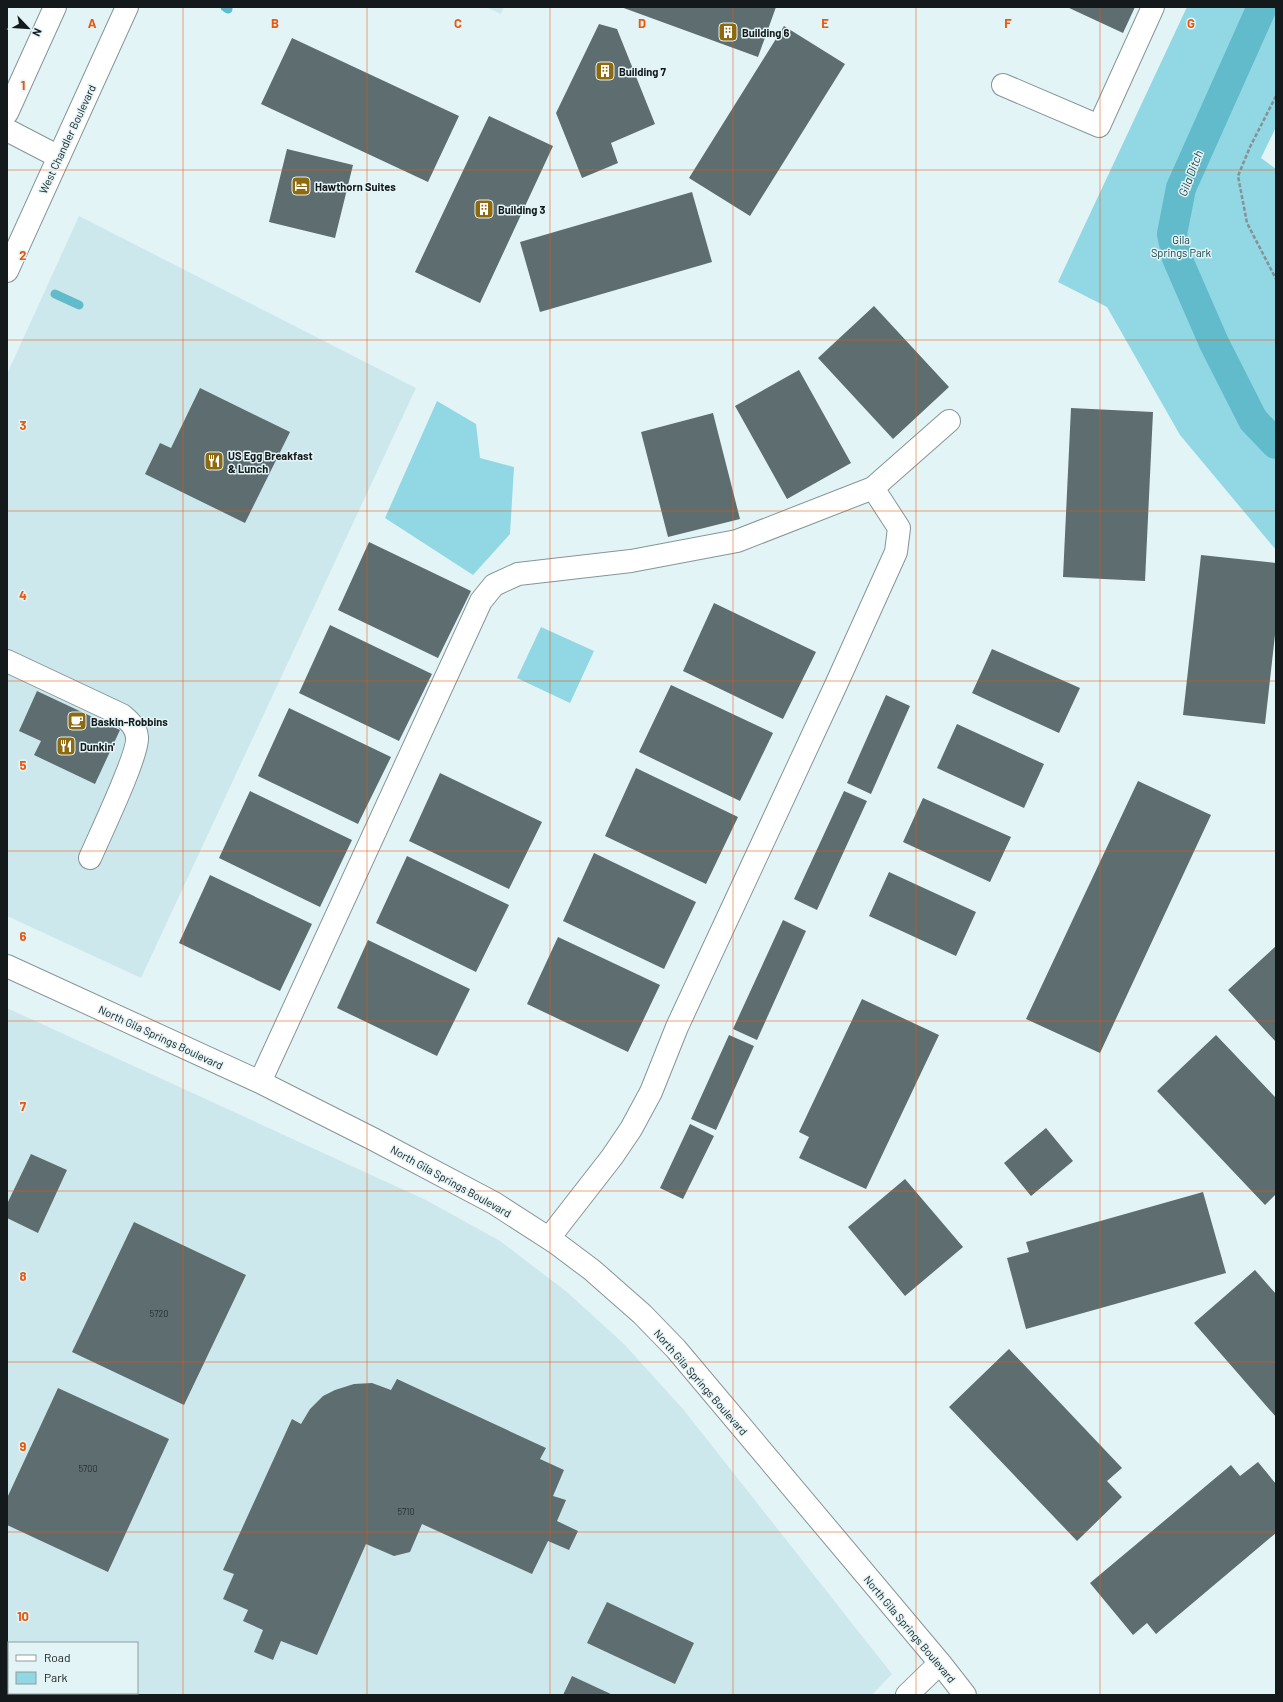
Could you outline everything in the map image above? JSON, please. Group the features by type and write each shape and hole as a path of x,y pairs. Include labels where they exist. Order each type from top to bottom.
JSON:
{"street":[{"path":"7,113 55,7"},
{"name":"West Chandler Boulevard","path":"7,271 127,7"},
{"path":"1003,85 1099,126 1153,7"},
{"path":"7,130 59,157"},
{"path":"260,1082 481,601 494,585 518,574 632,561 737,541 873,488 949,421"},
{"path":"549,1238 612,1157 631,1129 651,1092 677,1027 896,552 899,528 873,488"},
{"path":"7,661 122,715 134,725 137,738 133,757 90,858"},
{"name":"North Gila Springs Boulevard","path":"7,966 260,1082 373,1139 494,1203 549,1238 615,1289 676,1349 940,1663 965,1695"},
{"path":"907,1695 940,1663"}],"path":[{"path":"1276,96 1250,147 1238,176 1247,223 1276,279"}],"shaded area":[{"path":"486,7 504,7 501,14"},
{"path":"79,216 416,388 141,978 7,916 7,374"},
{"path":"7,1008 426,1200 500,1241 567,1292 624,1344 683,1409 892,1674 872,1695 7,1695"}],"green space":[{"name":"Gila Springs Park","path":"1187,7 1276,7 1276,127 1261,158 1276,169 1276,550 1180,435 1107,307 1058,282"},
{"path":"437,401 476,424 480,458 514,467 510,534 473,575 385,518"},
{"path":"541,627 594,651 570,703 517,678"}],"building":[{"name":"Building 6","path":"621,7 776,7 758,57"},
{"path":"1067,7 1135,7 1123,33"},
{"name":"Building 7","path":"599,24 617,29 655,124 611,143 618,163 582,178 556,113"},
{"path":"784,26 845,64 750,216 689,178"},
{"path":"292,38 459,116 428,182 261,104"},
{"name":"Building 3","path":"489,116 553,146 480,303 415,272"},
{"path":"287,149 353,165 335,238 269,222"},
{"path":"692,192 712,262 540,312 520,242"},
{"path":"874,306 949,387 893,439 818,358"},
{"path":"799,370 851,463 787,499 735,406"},
{"name":"US Egg Breakfast & Lunch","path":"200,388 290,432 245,523 145,474 160,443 171,448"},
{"path":"1071,408 1153,412 1145,581 1063,577"},
{"path":"713,413 740,519 668,537 641,432"},
{"path":"369,542 471,591 438,658 338,610"},
{"path":"1201,555 1276,563 1276,626 1265,724 1183,715"},
{"path":"714,603 816,652 783,719 683,671"},
{"path":"330,625 432,674 399,741 299,693"},
{"path":"992,649 1080,688 1059,733 972,693"},
{"path":"671,685 773,733 740,801 639,752"},
{"path":"37,691 120,730 95,784 34,755 41,741 19,731"},
{"path":"886,695 910,706 871,794 847,783"},
{"path":"289,708 391,757 358,824 258,776"},
{"path":"957,724 1044,764 1024,808 937,768"},
{"path":"636,768 738,817 706,884 605,836"},
{"path":"440,773 542,822 509,889 409,841"},
{"path":"1138,781 1211,815 1100,1053 1026,1019"},
{"path":"250,791 352,840 320,907 219,858"},
{"path":"844,791 867,801 817,910 794,899"},
{"path":"923,798 1011,837 990,882 903,842"},
{"path":"594,853 696,902 664,969 563,921"},
{"path":"407,856 509,905 476,972 376,923"},
{"path":"889,872 976,912 956,956 869,916"},
{"path":"210,875 312,924 280,991 179,943"},
{"path":"783,920 806,931 757,1040 733,1029"},
{"path":"558,937 660,985 628,1052 527,1004"},
{"path":"368,940 470,989 437,1056 337,1008"},
{"path":"1276,946 1276,1042 1228,990"},
{"path":"862,999 939,1035 866,1189 799,1158 809,1137 799,1132"},
{"path":"729,1035 754,1046 716,1130 691,1119"},
{"path":"1216,1035 1276,1098 1276,1194 1265,1205 1157,1091"},
{"path":"690,1124 714,1136 683,1199 660,1188"},
{"path":"1046,1128 1073,1161 1031,1196 1004,1163"},
{"path":"31,1154 67,1170 38,1233 7,1218 7,1204"},
{"path":"905,1179 963,1247 905,1296 848,1227"},
{"path":"1203,1192 1226,1273 1026,1329 1007,1258 1029,1252 1026,1242"},
{"path":"134,1222 246,1275 184,1405 72,1352"},
{"path":"1255,1270 1276,1294 1276,1417 1194,1323"},
{"path":"1009,1349 1122,1468 1107,1481 1122,1497 1077,1541 949,1407"},
{"path":"397,1379 546,1448 540,1459 564,1470 553,1496 566,1500 557,1521 578,1531 569,1550 548,1541 532,1574 422,1524 410,1552 394,1556 366,1544 317,1655 281,1641 273,1660 254,1652 263,1630 243,1621 248,1610 223,1599 234,1574 223,1570 292,1419 301,1424 310,1409 323,1396 335,1390 354,1384 372,1383 391,1390"},
{"path":"58,1388 169,1439 108,1572 7,1525 7,1498"},
{"path":"1258,1462 1276,1484 1276,1533 1156,1634 1147,1623 1133,1635 1090,1583 1231,1465 1240,1476"},
{"path":"607,1602 694,1643 675,1684 587,1643"},
{"path":"572,1676 613,1695 563,1695"}],"waterway":[{"name":"Gila Ditch","path":"1262,7 1181,188 1172,234 1177,258 1214,343 1253,420 1276,444"},
{"path":"55,294 79,305"}],"place":[{"name":"Building 6","path":"728,32"},
{"name":"Building 7","path":"605,71"},
{"name":"Hawthorn Suites","path":"301,186"},
{"name":"Building 3","path":"484,209"},
{"name":"US Egg Breakfast & Lunch","path":"214,461"},
{"name":"Baskin-Robbins","path":"77,721"},
{"name":"Dunkin'","path":"66,746"}]}
